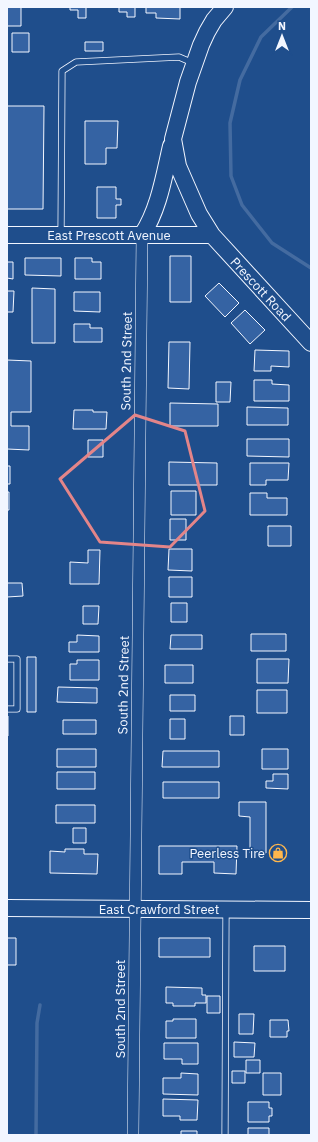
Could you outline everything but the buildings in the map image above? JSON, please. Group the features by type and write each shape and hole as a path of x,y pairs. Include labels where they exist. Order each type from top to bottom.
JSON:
{"street":[{"path":"142,235 155,210 173,139 195,63 207,32 214,20 225,7"},
{"name":"Prescott Road","path":"173,139 180,172 199,214 212,235 311,343"},
{"name":"East Prescott Avenue","path":"7,235 212,235"},
{"name":"South 2nd Street","path":"133,1135 142,235"},
{"name":"East Crawford Street","path":"7,908 311,910"}],"lane":[{"path":"61,235 62,70 76,62 179,57 195,63"},
{"path":"7,659 17,659 17,709 7,709"},
{"path":"225,1135 226,909"}],"highlighted area":[{"path":"135,415 185,431 205,511 170,547 100,542 60,479"}],"waterway":[{"path":"292,7 261,37 240,80 230,123 231,176 242,205 272,243 311,268"},
{"path":"36,1135 37,1023 40,1005"}],"place":[{"name":"Peerless Tire","path":"278,853"}]}
